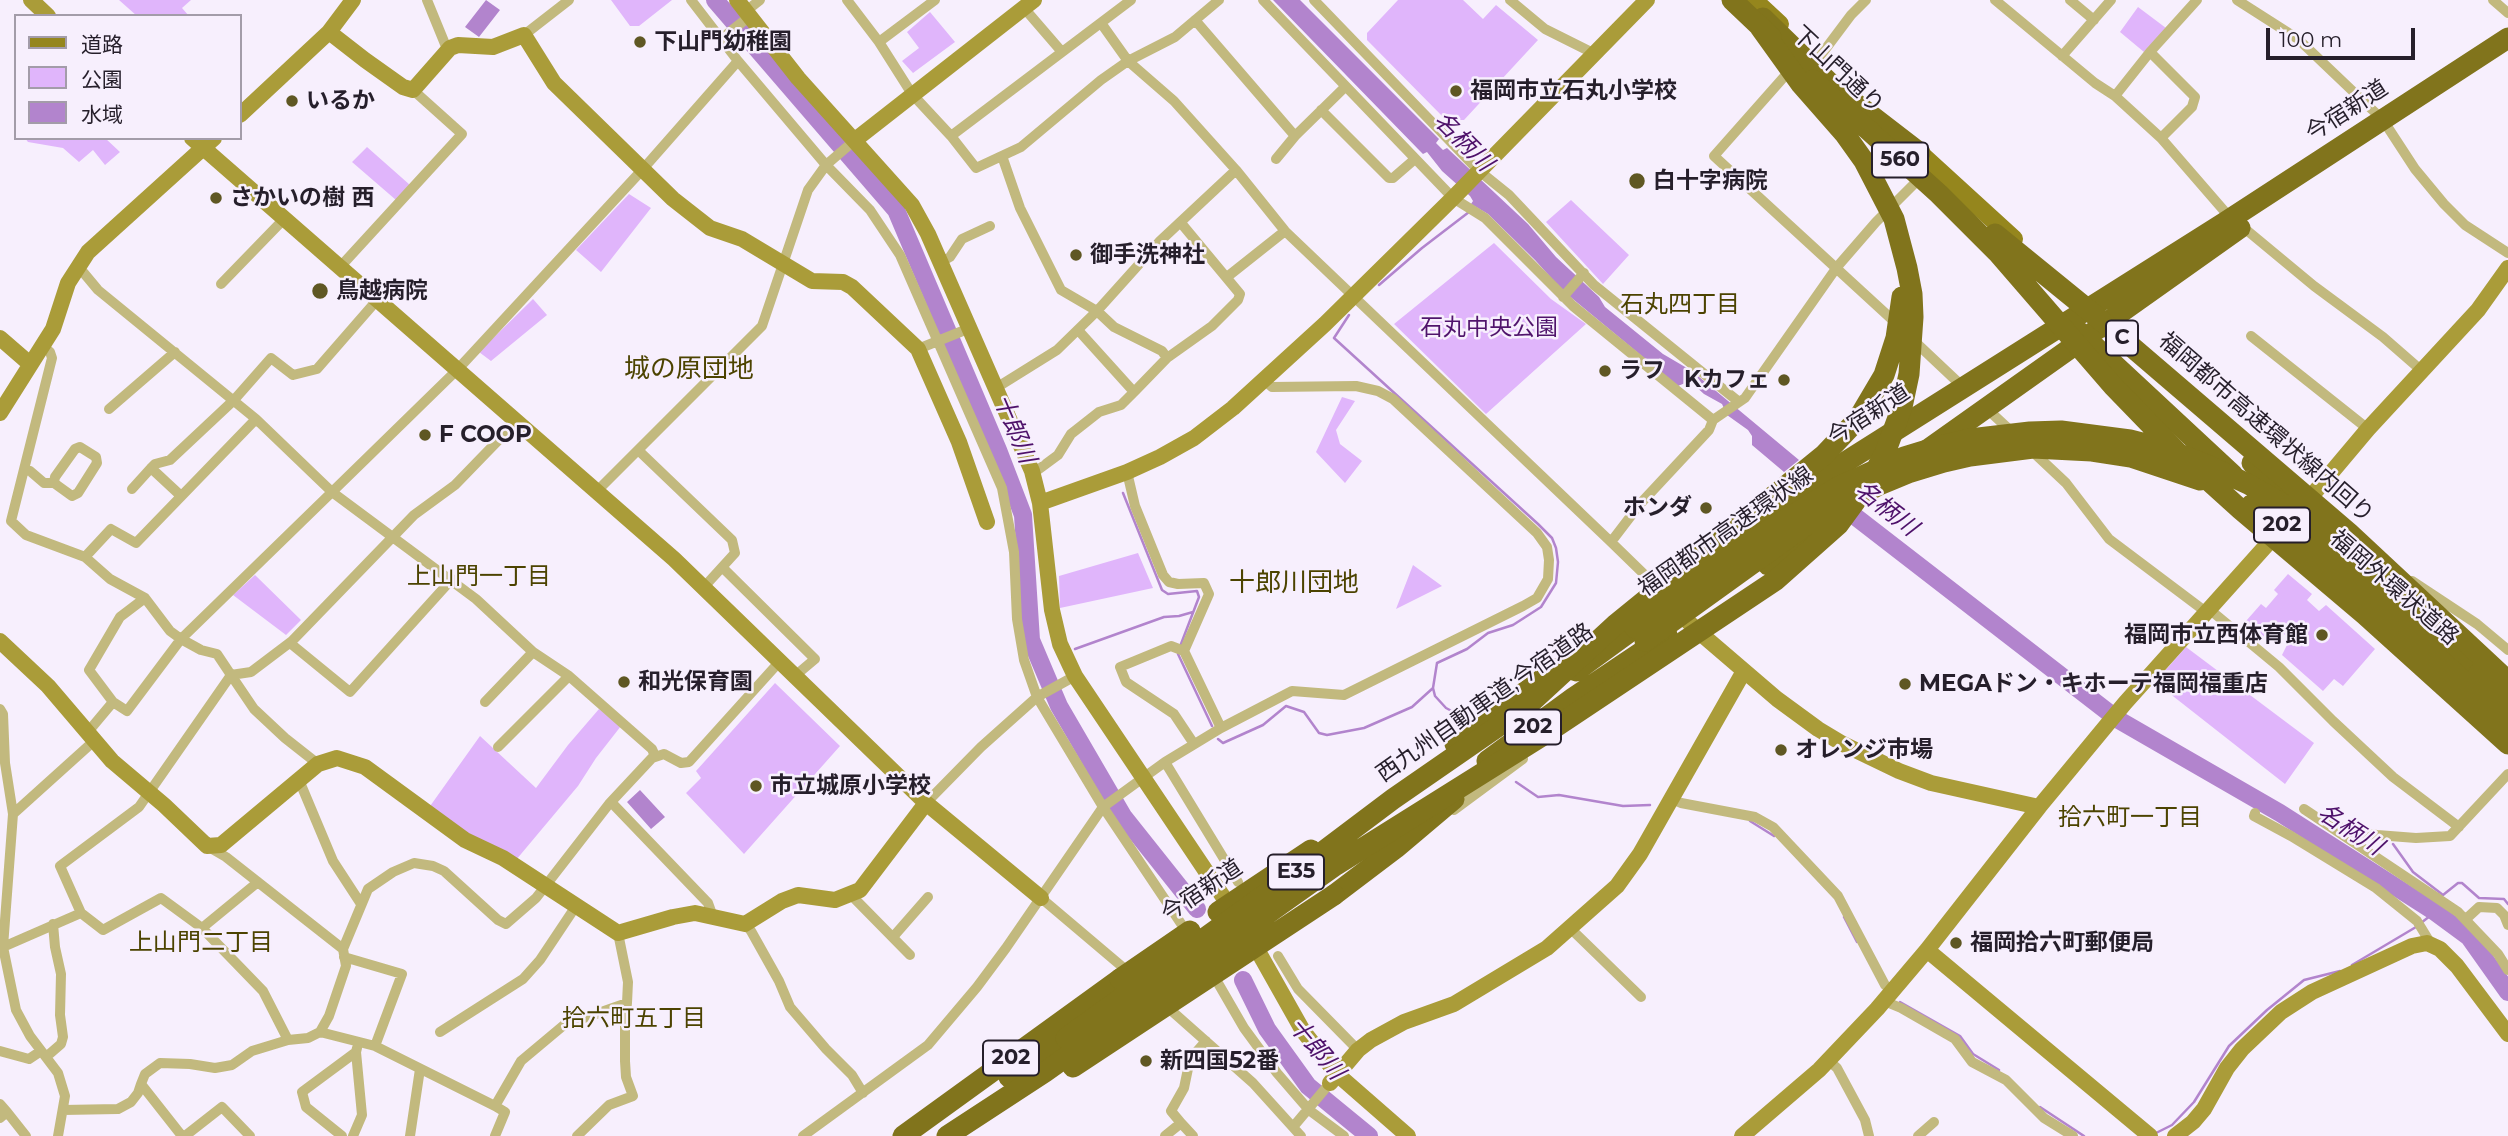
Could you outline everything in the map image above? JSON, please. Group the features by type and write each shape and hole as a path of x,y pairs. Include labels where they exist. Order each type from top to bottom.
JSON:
{"highway":[{"name":"福岡都市高速環状線内回り","path":"1729,0 1884,141 2097,317 2349,533 2508,681"},
{"name":"C","path":"1729,0 1826,86 1997,251 2113,386 2178,453 2364,614 2508,744"},
{"path":"1746,0 1826,86 1920,153"},
{"path":"1336,865 1545,734 1776,580 1838,525 1868,484 1885,453 1902,407 1912,342 1912,294 1900,238 1886,201 1864,161 1844,133 1801,85 1760,27"},
{"name":"今宿新道","path":"2386,125 2508,38"},
{"name":"今宿新道","path":"903,1136 1120,979 1324,841 1658,593 1828,473 2090,306 2237,222 2386,125 2508,51"},
{"path":"1526,707 1615,625 1836,444 1858,419 1884,375 1896,338 1902,294 1903,264 1899,239 1891,203 1882,179 1826,86"},
{"name":"今宿新道","path":"958,1136 1012,1105 1247,941 1395,834 1573,698 1648,635 1687,620 1831,521 1985,407 2086,338 2237,222"},
{"name":"福岡外環状道路","path":"2090,306 2223,429 2246,458 2438,633 2508,706"},
{"name":"福岡外環状道路","path":"2068,321 2283,526 2419,648 2508,716"},
{"name":"福岡都市高速環状線","path":"1648,635 1798,510 1873,469 1904,457 1970,439 2030,432 2072,432 2130,440 2169,450 2248,484 2283,505 2374,577 2508,700"},
{"path":"1648,635 1805,525 1879,485 1908,473 1970,456 2033,448 2092,451 2131,457 2168,467 2241,499 2274,518 2363,589 2508,722"},
{"name":"202","path":"2438,633 2498,653 2508,669"},
{"name":"西九州自動車道;今宿道路","path":"947,1136 1045,1072 1336,865 1648,635"},
{"name":"西九州自動車道;今宿道路","path":"919,1136 1066,1038 1393,799 1526,707 1648,635"},
{"path":"958,1136 1097,1053 1334,895 1396,848 1573,698"}],"main road":[{"name":"下山門通り","path":"1729,0 2068,321"},
{"name":"下山門通り","path":"1754,0 2090,306"}],"street":[{"path":"31,0 46,14"},
{"path":"242,112 329,32 353,0"},
{"path":"427,0 445,44 450,48"},
{"path":"414,90 450,48 458,45 494,47 524,35 569,0"},
{"path":"691,0 738,61 826,165 870,210 900,255 1002,488 1014,552 1017,619 1024,660 1037,697 1104,806 1181,921 1244,1028 1309,1110 1345,1136"},
{"path":"721,39 744,9 760,0"},
{"path":"848,0 912,94 976,168 1021,147 1101,80 1128,61 1175,37 1219,0"},
{"path":"879,43 935,0"},
{"path":"951,136 1131,0"},
{"path":"1263,0 1453,198 1485,218 1563,297 1713,420"},
{"path":"1314,0 1478,170 1509,195 1594,285 1739,402"},
{"path":"1510,0 1545,29 1595,54"},
{"path":"1040,503 1160,457 1216,422 1353,296 1647,0"},
{"path":"1818,59 1866,0"},
{"path":"1995,0 2095,83 2115,96 2161,138 2237,222 2422,371"},
{"path":"2070,0 2094,20"},
{"path":"2062,56 2111,0"},
{"path":"2115,96 2197,0"},
{"path":"2237,0 2298,39 2386,125 2415,169 2444,204 2465,225 2508,253"},
{"path":"2493,0 2508,13"},
{"path":"596,492 762,326 802,203 826,165 912,94 1029,4 1062,52"},
{"path":"744,9 798,78 912,205 941,262 1032,471 1040,503 1052,610 1060,644 1074,676 1334,1078 1408,1136"},
{"path":"1195,20 1295,136"},
{"path":"1101,23 1128,61 1174,101 1236,170 1285,231 1611,542 1648,578 1658,593 1777,699 1818,729 1899,771 1931,783 2039,807"},
{"path":"329,32 403,87 414,90 462,134 341,267"},
{"path":"524,35 554,83 673,199 710,228 742,239 812,281 843,282 852,287 918,349 959,442 987,523"},
{"path":"2150,52 2195,97 2192,107 2161,138"},
{"path":"145,598 120,617 89,670 113,702 127,711 181,639 458,369 643,169 738,61"},
{"path":"1796,64 1714,156 1838,267 1962,387"},
{"path":"1276,159 1295,136 1345,87"},
{"path":"1321,110 1390,178 1415,159"},
{"path":"0,413 53,329 68,283 88,252 204,141 285,218 704,587 926,803 1206,1041 1252,1083 1301,1136"},
{"path":"1002,156 1020,208 1061,290 1097,311 1114,327 1162,351 1167,358"},
{"path":"996,388 1057,349 1078,330 1159,242 1236,170"},
{"path":"1611,542 1640,503 1709,430 1713,420 1745,398 1838,267 1876,222 1920,178"},
{"path":"221,284 285,218"},
{"path":"1032,471 1058,455 1070,434 1099,412 1121,405 1167,358 1212,326 1238,300 1240,294 1227,276 1216,268 1181,223"},
{"path":"941,262 950,257 962,239 990,226"},
{"path":"1227,276 1285,231"},
{"path":"77,268 98,290 256,419 332,492 452,579 533,652 569,676 652,749 655,756"},
{"path":"1742,1136 1829,1060 1888,996 2125,704 2207,610 2302,508 2368,429 2478,310 2508,268"},
{"path":"1563,297 1584,273"},
{"path":"132,489 155,464 170,460 234,400 271,358 293,375 317,369 378,299"},
{"path":"918,349 970,328"},
{"path":"1078,330 1134,392"},
{"path":"2251,336 2368,429"},
{"path":"0,338 30,364"},
{"path":"43,346 52,358 25,470 5,523 26,535 85,557 110,579 145,598 170,631 201,650 217,654 254,709 318,764"},
{"path":"109,410 175,352"},
{"path":"803,1136 817,1132 863,1093 928,1045 977,987 1104,806 1194,744 1292,691 1344,695 1523,606 1537,597 1548,579 1549,560 1546,547 1537,533 1393,399 1378,391 1356,386 1272,387 1264,380"},
{"path":"1985,407 2066,483 2109,539 2207,610 2279,667 2393,777 2459,827"},
{"path":"85,557 111,529 135,543 256,419"},
{"path":"288,1040 263,991 202,928 161,898 103,930 80,913 60,866 139,807 231,675 251,672 290,643 414,515 455,485 517,422"},
{"path":"25,470 44,483 54,483 72,496 78,493 97,463 96,457 80,447 75,449 55,477 54,483"},
{"path":"638,450 732,540 735,553 704,587"},
{"path":"151,468 180,495"},
{"path":"1126,472 1135,506 1163,575 1168,582 1178,584 1204,583 1209,594 1184,651"},
{"path":"2356,557 2388,564 2477,624 2498,653"},
{"path":"723,568 815,659 796,676"},
{"path":"290,643 349,692 452,579"},
{"path":"1247,941 1297,927 1364,885 1456,809 1550,739 1648,635"},
{"path":"0,641 48,686 112,761 207,846 226,857 344,953 402,974 375,1046"},
{"path":"1194,744 1174,714 1126,682 1120,667 1171,646 1184,651 1221,728"},
{"path":"485,702 533,652"},
{"path":"63,1110 118,1109 131,1102 138,1093 145,1074 160,1063 215,1068 232,1065 251,1051 288,1040 308,1038 320,1032 329,1016 346,966 344,953 368,889 393,872 414,863 444,871 498,920 506,924 536,898 611,802 655,756 664,754 681,763 689,762 781,660"},
{"path":"1293,1127 1358,1050 1404,1022 1454,1004 1547,948 1617,886 1640,854 1744,671"},
{"path":"498,747 569,676"},
{"path":"745,924 782,901 798,895 835,900 860,890 926,803 981,747 1037,697 1074,676"},
{"path":"13,814 91,737 113,702"},
{"path":"0,709 3,714 5,763 13,814 4,873 3,955 16,1010 30,1037 58,1073 65,1096 58,1136"},
{"path":"207,846 221,845 318,764 337,758 365,767 464,841 503,858 618,933 628,982 625,1061 626,1077 633,1096 609,1105 577,1136"},
{"path":"1165,762 1238,881"},
{"path":"2321,820 2354,832 2416,838 2449,836 2508,774"},
{"path":"299,780 333,861 361,904"},
{"path":"1672,799 1755,817 1773,827 1838,896 1885,985 1888,996 1900,1008 1955,1039 1972,1062 2006,1080 2044,1118 2073,1136"},
{"path":"611,802 708,903 713,917"},
{"path":"2304,809 2458,912 2498,954 2508,970"},
{"path":"2255,813 2254,816 2376,888 2457,966 2508,1034"},
{"path":"202,928 258,882"},
{"path":"850,894 910,955"},
{"path":"893,937 928,897"},
{"path":"440,1032 523,979 540,960 576,906"},
{"path":"2466,919 2479,907 2497,908 2508,925"},
{"path":"3,955 53,924 80,913"},
{"path":"618,933 695,913 745,924 779,981 790,1006 852,1075 863,1093"},
{"path":"0,1051 29,1059 61,1044 61,974 53,924"},
{"path":"1570,928 1640,997"},
{"path":"2175,1136 2204,1109 2227,1068 2242,1049 2281,1012 2312,992 2412,946 2422,931"},
{"path":"1927,950 2144,1133"},
{"path":"1278,957 1298,989 1358,1050"},
{"path":"495,1106 521,1061 564,1025 627,1003"},
{"path":"320,1032 358,1047 375,1046 495,1106 505,1112 495,1136"},
{"path":"1193,1136 1171,1111 1184,1088 1190,1059 1206,1041"},
{"path":"335,1134 306,1107 302,1092 358,1047"},
{"path":"353,1136 362,1115 358,1047"},
{"path":"1829,1060 1837,1068 1865,1120 1869,1136"},
{"path":"410,1136 420,1069"},
{"path":"141,1084 183,1136 222,1107 250,1136"},
{"path":"2,1111 26,1136"},
{"path":"1918,1136 1934,1122"},
{"path":"1166,1136 1181,1123"}],"green space":[{"path":"119,0 191,0 182,8 187,14 135,14"},
{"path":"611,0 672,0 639,26 630,26"},
{"name":"福岡市立石丸小学校","path":"1398,0 1463,0 1483,19 1496,5 1538,40 1464,120 1446,120 1367,40 1367,33"},
{"path":"2138,7 2166,28 2144,52 2120,32"},
{"path":"930,12 955,42 913,73 902,61 919,48 907,32"},
{"path":"26,140 107,140 120,152 105,165 93,150 79,162 63,148"},
{"path":"367,147 410,185 396,200 352,162"},
{"path":"629,194 651,208 601,272 576,250"},
{"name":"石丸中央公園","path":"1571,200 1629,255 1603,284 1546,222"},
{"name":"石丸中央公園","path":"1494,243 1551,299 1586,324 1486,414 1394,324"},
{"path":"533,299 547,315 491,361 479,352"},
{"path":"1342,397 1355,401 1336,430 1340,444 1362,461 1345,483 1316,452"},
{"path":"1138,553 1153,588 1060,608 1059,576"},
{"path":"1413,565 1442,586 1396,609"},
{"name":"福岡市立西体育館","path":"2288,574 2312,594 2307,600 2319,611 2326,605 2375,649 2343,686 2334,679 2323,691 2282,655 2290,639 2280,631 2270,642 2246,621 2261,604 2266,608 2278,594 2274,590"},
{"path":"255,575 301,620 286,635 233,595"},
{"path":"2186,647 2314,743 2285,784 2155,682"},
{"path":"775,683 840,746 744,854 686,793 701,778 696,771"},
{"path":"599,709 621,726 578,786 516,860 461,831 428,809 480,736 536,788"}],"water":[{"path":"486,0 500,10 479,37 465,27"},
{"path":"1273,0 1300,0 1439,139 1436,143 1443,150 1447,148 1528,224 1556,257 1599,297 1605,307 1663,354 1692,371 1799,460 1784,472 1752,445 1752,436 1748,430 1727,415 1722,404 1694,385 1685,383 1678,386 1562,290 1488,214 1471,204 1473,201 1470,196 1442,171 1427,152 1423,154"},
{"path":"640,790 665,817 651,829 627,802"}],"waterway":[{"name":"十郎川","path":"715,0 896,210 1023,515 1031,640 1059,706 1123,816 1197,909"},
{"path":"1379,285 1469,212"},
{"path":"1349,315 1334,338 1538,524 1552,538 1556,548 1556,583 1541,607 1513,625 1488,633 1467,649 1437,663 1433,688 1435,696 1446,708 1467,719"},
{"path":"1123,493 1162,590 1168,594 1197,591 1199,597 1181,644"},
{"name":"名柄川","path":"1839,504 2117,719 2280,813 2435,912 2469,937 2508,992"},
{"path":"1075,649 1164,617 1193,612"},
{"path":"1178,654 1212,726"},
{"path":"1218,739 1223,743 1263,725 1286,706 1304,712 1319,733 1327,735 1364,728 1412,707 1433,688"},
{"path":"1516,782 1538,797 1559,795 1623,806 1650,805"},
{"path":"1750,821 1774,836"},
{"path":"2393,844 2413,872 2443,895 2458,883 2462,883 2479,898 2504,899 2508,904"},
{"path":"2421,923 2435,912"},
{"path":"1844,917 1857,942"},
{"path":"2352,965 2416,927"},
{"path":"2156,1133 2172,1125 2194,1102 2229,1046 2267,1010 2304,980 2340,971"},
{"name":"十郎川","path":"1243,980 1267,1029 1308,1086 1369,1136"},
{"path":"1900,1002 1960,1036 1973,1054 1999,1070"},
{"path":"2040,1107 2084,1136"}],"place":[{"name":"下山門幼稚園","path":"640,42"},
{"name":"福岡市立石丸小学校","path":"1456,91"},
{"name":"いるか","path":"292,101"},
{"name":"白十字病院","path":"1637,181"},
{"name":"さかいの樹 西","path":"216,198"},
{"name":"御手洗神社","path":"1076,255"},
{"name":"鳥越病院","path":"320,291"},
{"name":"ラフ","path":"1605,371"},
{"name":"Kカフェ","path":"1784,380"},
{"name":"F COOP","path":"425,435"},
{"name":"ホンダ","path":"1706,508"},
{"name":"福岡市立西体育館","path":"2322,635"},
{"name":"和光保育園","path":"624,682"},
{"name":"MEGAドン・キホーテ福岡福重店","path":"1905,684"},
{"name":"オレンジ市場","path":"1781,750"},
{"name":"市立城原小学校","path":"756,786"},
{"name":"福岡拾六町郵便局","path":"1956,943"},
{"name":"新四国52番","path":"1146,1061"}],"district":[{"name":"石丸四丁目","path":"1680,305"},
{"name":"城の原団地","path":"689,369"},
{"name":"上山門一丁目","path":"479,577"},
{"name":"十郎川団地","path":"1294,583"},
{"name":"拾六町一丁目","path":"2130,818"},
{"name":"上山門二丁目","path":"201,943"},
{"name":"拾六町五丁目","path":"634,1019"}]}
